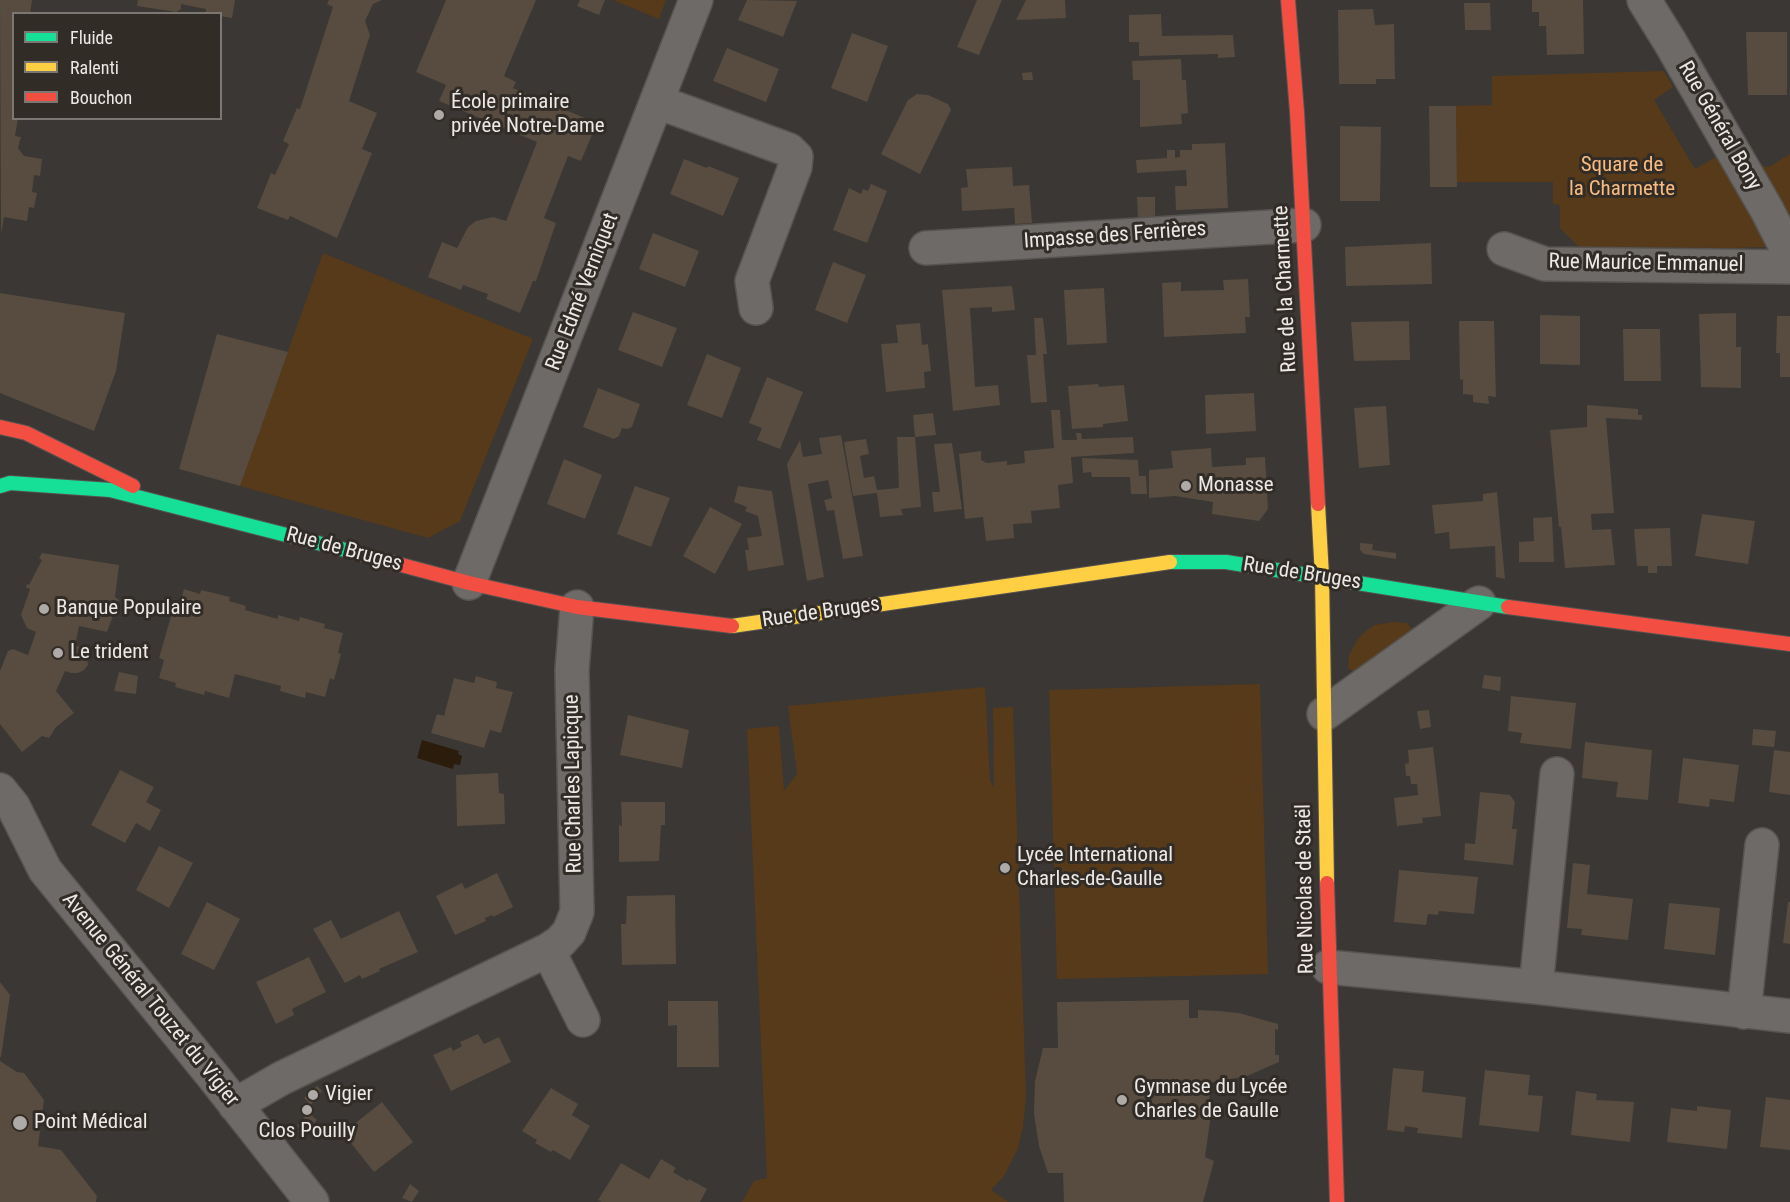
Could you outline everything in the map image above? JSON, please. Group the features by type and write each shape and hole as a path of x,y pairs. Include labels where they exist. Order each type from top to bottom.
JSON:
{"street":[{"name":"Rue Edmé Verniquet","path":"469,583 696,0"},
{"name":"Rue de la Charmette","path":"1288,0 1298,112 1322,576"},
{"name":"Rue Général Bony","path":"1644,0 1767,210 1790,255"},
{"path":"658,102 789,150 796,157 795,167 752,281 756,308"},
{"name":"Impasse des Ferrières","path":"926,248 1304,225"},
{"name":"Rue Maurice Emmanuel","path":"1504,249 1545,264 1790,267"},
{"name":"Rue de Bruges","path":"0,427 26,433 170,504"},
{"name":"Rue de Bruges","path":"0,486 10,483 110,490 469,583 577,608 734,626 1164,562 1226,562 1479,603 1790,644"},
{"name":"Rue Nicolas de Staël","path":"1322,576 1328,967 1337,1202"},
{"path":"1324,714 1479,603"},
{"name":"Rue Charles Lapicque","path":"235,1105 282,1078 548,950 569,932 577,912 573,670 577,608"},
{"path":"1536,987 1557,774"},
{"name":"Avenue Général Touzet du Vigier","path":"0,790 14,806 45,870 312,1202"},
{"path":"1744,1012 1762,845"},
{"path":"548,950 583,1020"},
{"path":"1328,967 1536,987 1790,1016"}],"green space":[{"path":"613,0 666,0 659,19"},
{"name":"Square de la Charmette","path":"1664,71 1673,87 1654,100 1695,169 1714,158 1769,167 1790,154 1790,246 1579,247 1560,228 1560,205 1553,204 1553,182 1457,182 1456,106 1492,105 1492,76"},
{"path":"323,253 533,339 460,521 428,538 240,486"},
{"path":"1393,622 1407,623 1416,634 1356,675 1348,667 1349,655 1358,639 1375,625"},
{"path":"1260,684 1268,974 1057,979 1049,690"},
{"path":"985,687 990,781 994,787 993,708 1013,707 1026,1096 1018,1148 1004,1176 991,1190 1008,1202 742,1202 754,1181 767,1178 747,729 779,726 784,791 797,774 788,706"}],"shaded area":[{"path":"422,740 459,751 458,754 462,756 460,765 454,764 453,769 417,758"}],"building":[{"path":"0,0 32,0 30,12 12,12 12,120 18,120 15,136 21,137 18,148 24,156 42,159 40,176 34,175 32,192 37,193 34,208 29,207 27,221 4,217 1,234"},
{"path":"138,0 235,0 232,18 222,16 222,12 206,12 206,9 181,4 181,9 176,12 137,6"},
{"path":"329,0 382,0 373,4 365,21 370,35 349,101 377,113 362,149 372,153 337,238 290,216 288,220 257,208 271,173 275,175 289,144 283,141 297,108 300,109 333,7 327,4"},
{"path":"446,0 536,0 504,76 516,82 513,88 597,123 581,161 568,156 544,218 556,223 536,281 533,281 520,313 486,299 488,294 463,285 461,290 428,277 442,242 457,248 468,227 476,221 493,217 506,221 537,142 439,101 446,85 416,72"},
{"path":"580,0 605,0 599,15 577,6"},
{"path":"747,0 797,1 783,37 738,20"},
{"path":"977,0 1002,0 979,55 957,47"},
{"path":"1026,0 1065,0 1066,18 1016,20"},
{"path":"1532,0 1583,0 1584,54 1547,55 1546,26 1539,26 1539,12 1532,12"},
{"path":"1464,3 1490,3 1491,30 1465,30"},
{"path":"1373,9 1375,25 1394,24 1395,79 1376,79 1376,84 1339,84 1338,10"},
{"path":"1161,14 1162,36 1233,35 1235,57 1218,58 1218,54 1139,56 1139,42 1129,42 1129,15"},
{"path":"1746,32 1787,32 1787,95 1748,95"},
{"path":"852,33 888,46 867,102 831,88"},
{"path":"727,48 779,69 766,102 713,81"},
{"path":"1181,59 1182,80 1186,80 1188,113 1181,114 1182,124 1140,127 1140,80 1133,80 1132,61"},
{"path":"1032,72 1033,80 1023,80 1022,73"},
{"path":"917,94 928,95 948,104 951,110 920,174 881,154 908,100"},
{"path":"1429,106 1456,106 1457,187 1430,187"},
{"path":"1340,126 1381,127 1380,201 1340,201"},
{"path":"1225,143 1228,208 1176,210 1175,186 1187,186 1186,170 1137,173 1136,160 1167,158 1167,150 1175,150 1175,158 1180,157 1180,150 1192,150 1192,144"},
{"path":"684,159 739,178 723,216 670,194"},
{"path":"1012,167 1013,186 1029,185 1032,223 1015,224 1014,208 962,211 961,188 968,187 966,169"},
{"path":"871,184 887,191 867,243 833,230 849,188 861,194 863,189 868,191"},
{"path":"1137,197 1155,197 1155,218 1138,218"},
{"path":"653,233 699,251 685,287 639,269"},
{"path":"1431,243 1432,284 1346,286 1345,247"},
{"path":"833,262 866,275 847,323 815,310"},
{"path":"1248,279 1250,317 1245,317 1246,333 1164,337 1162,283 1181,282 1181,291 1224,290 1223,280"},
{"path":"1012,286 1015,310 992,312 992,307 970,308 975,387 998,385 1000,405 953,411 942,290"},
{"path":"1104,288 1107,343 1067,345 1064,290"},
{"path":"0,293 125,313 116,371 94,431 0,393"},
{"path":"633,312 677,328 662,367 618,350"},
{"path":"1736,313 1736,347 1741,347 1741,388 1701,387 1699,314"},
{"path":"1540,315 1580,316 1580,365 1540,364"},
{"path":"1777,316 1790,316 1790,377 1780,377 1780,353 1776,353"},
{"path":"1034,318 1043,318 1047,354 1043,354 1047,402 1031,403 1027,355 1036,355"},
{"path":"1409,321 1410,360 1354,361 1351,322"},
{"path":"1459,321 1494,321 1496,397 1488,396 1489,404 1473,402 1473,395 1463,394 1463,379 1460,380"},
{"path":"920,323 922,345 928,344 931,371 924,372 925,388 886,392 881,344 898,343 896,325"},
{"path":"1623,329 1660,329 1661,381 1624,381"},
{"path":"217,334 288,352 240,486 179,469"},
{"path":"707,354 741,368 722,418 687,405"},
{"path":"767,377 803,392 780,449 757,440 762,428 749,423"},
{"path":"1098,384 1099,387 1124,385 1128,421 1103,424 1103,427 1072,429 1068,386"},
{"path":"598,388 640,404 632,427 622,428 619,436 614,439 583,427"},
{"path":"1254,393 1256,431 1206,434 1205,395"},
{"path":"1587,405 1638,409 1638,415 1642,415 1642,420 1606,418 1614,513 1591,514 1592,530 1611,529 1615,565 1565,568 1550,430 1587,427"},
{"path":"1386,406 1390,465 1359,468 1354,408"},
{"path":"1051,410 1060,410 1062,440 1077,440 1076,433 1081,433 1082,439 1133,437 1134,453 1071,457 1073,483 1058,485 1060,508 1031,511 1032,523 1013,524 1014,538 986,541 983,517 965,519 959,454 981,451 981,460 987,463 1007,461 1007,465 1025,463 1024,451 1054,448"},
{"path":"933,413 936,435 915,437 913,415"},
{"path":"841,435 863,556 843,559 834,510 827,511 824,500 832,498 828,480 808,484 824,577 807,581 787,464 800,440 803,457 822,454 819,438"},
{"path":"897,437 915,437 921,507 901,509 903,515 880,517 877,493 853,496 844,442 866,439 869,454 860,456 864,478 874,476 877,490 899,488"},
{"path":"952,443 962,509 934,512 932,492 940,492 934,444"},
{"path":"1211,448 1212,467 1246,465 1246,458 1265,457 1268,509 1259,521 1212,514 1213,502 1175,496 1149,498 1149,470 1173,468 1171,451"},
{"path":"1082,458 1138,460 1139,476 1146,476 1147,494 1131,494 1130,477 1092,477 1091,472 1083,473"},
{"path":"564,459 602,475 585,519 547,504"},
{"path":"635,486 670,498 651,547 617,534"},
{"path":"738,486 772,491 784,565 748,571 745,550 749,550 747,538 762,536 758,516 745,511 747,507 734,502"},
{"path":"1497,492 1505,579 1496,577 1495,546 1450,549 1449,532 1435,534 1432,505 1483,501 1483,494"},
{"path":"710,507 742,524 715,574 683,556"},
{"path":"1702,514 1755,521 1748,564 1695,556"},
{"path":"1552,517 1554,562 1519,562 1519,542 1534,541 1533,518"},
{"path":"1670,528 1672,566 1657,566 1657,573 1648,573 1648,566 1637,566 1634,529"},
{"path":"1360,543 1373,544 1372,550 1396,553 1396,559 1364,554 1360,550"},
{"name":"Le trident","path":"42,553 119,565 115,597 119,600 107,632 79,626 75,646 81,647 86,652 88,665 78,673 65,671 56,691 74,713 56,727 49,738 42,736 22,752 0,724 0,671 8,651 13,649 28,655 36,632 27,628 21,615 30,589 26,587 27,584 29,585 42,560 39,558"},
{"path":"184,589 200,594 201,590 230,597 229,601 246,606 245,610 278,619 278,615 299,621 300,617 325,624 324,628 343,633 338,653 341,654 334,680 330,678 325,697 306,692 305,698 280,691 281,686 235,674 229,698 205,691 204,695 175,687 176,683 159,678 164,660 159,658 174,606 179,607"},
{"path":"119,672 138,676 136,694 114,691"},
{"path":"1484,675 1501,677 1500,691 1482,688"},
{"path":"476,676 497,682 496,688 513,692 501,733 490,730 484,748 431,733 437,714 444,716 454,678 474,683"},
{"path":"1511,696 1576,703 1571,749 1520,743 1522,733 1508,731"},
{"path":"1429,710 1431,727 1420,729 1417,711"},
{"path":"628,715 689,730 682,768 620,755"},
{"path":"1753,729 1776,731 1774,747 1752,745"},
{"path":"1585,742 1652,750 1648,800 1616,797 1618,782 1582,778"},
{"path":"1433,747 1441,816 1422,818 1423,823 1397,826 1394,798 1418,795 1417,784 1411,784 1410,776 1406,776 1405,764 1409,763 1408,750"},
{"path":"1774,750 1790,752 1790,795 1769,792"},
{"path":"1683,758 1739,765 1734,802 1710,799 1709,807 1678,803"},
{"path":"120,770 154,787 146,802 161,810 150,831 136,823 125,843 91,825"},
{"path":"498,773 499,793 504,794 505,824 457,826 456,775"},
{"path":"1480,792 1510,795 1515,802 1512,829 1517,829 1513,865 1464,860 1465,843 1475,844"},
{"path":"621,802 665,802 665,825 661,825 659,861 619,862"},
{"path":"159,846 193,863 169,908 136,890"},
{"path":"1573,863 1590,865 1587,894 1633,899 1628,940 1581,935 1582,929 1567,928"},
{"path":"1399,870 1478,877 1474,914 1439,911 1438,915 1428,914 1426,925 1394,922"},
{"path":"497,873 513,907 493,917 492,915 485,918 486,921 455,935 436,896 462,883 465,889"},
{"path":"675,895 676,964 622,965 621,924 626,924 627,896"},
{"path":"207,902 240,919 214,970 181,954"},
{"path":"1788,902 1790,902 1790,944 1783,943"},
{"path":"1669,903 1720,908 1715,955 1664,949"},
{"path":"399,911 418,952 362,979 360,975 345,983 313,929 331,920 341,939"},
{"path":"309,957 326,992 292,1009 294,1015 276,1024 256,982"},
{"path":"0,982 10,995 1,1057 0,1057"},
{"name":"Gymnase du Lycée Charles de Gaulle","path":"1189,1000 1189,1018 1198,1018 1198,1010 1218,1011 1239,1013 1278,1024 1278,1030 1275,1029 1275,1055 1279,1055 1279,1062 1247,1076 1209,1083 1210,1121 1205,1157 1214,1161 1203,1202 1064,1202 1063,1173 1048,1173 1039,1146 1034,1114 1035,1081 1043,1048 1058,1048 1057,1002"},
{"path":"668,1001 718,1001 719,1067 677,1067 677,1025 668,1026"},
{"path":"478,1034 484,1044 499,1037 511,1062 451,1091 433,1055 451,1047 453,1051 462,1046 460,1042"},
{"name":"Point Médical","path":"0,1061 17,1072 24,1073 44,1100 38,1146 61,1150 97,1196 96,1202 0,1202"},
{"path":"1393,1068 1424,1071 1422,1092 1466,1097 1462,1138 1417,1133 1418,1128 1405,1126 1404,1132 1387,1130"},
{"path":"1485,1070 1530,1075 1528,1095 1543,1096 1539,1132 1479,1125"},
{"path":"317,1086 322,1091 311,1105 314,1107 309,1113 317,1120 304,1135 297,1126 305,1117 300,1113 309,1103 304,1098"},
{"path":"551,1088 578,1104 572,1115 590,1126 570,1160 535,1143 537,1140 522,1131"},
{"path":"1576,1091 1597,1094 1596,1100 1634,1102 1630,1142 1571,1135"},
{"path":"1766,1097 1790,1100 1790,1150 1760,1147"},
{"path":"382,1102 413,1142 374,1172 343,1133"},
{"path":"1697,1106 1731,1110 1727,1149 1667,1142 1671,1108 1697,1111"},
{"path":"661,1159 676,1168 673,1172 707,1189 700,1202 602,1202 598,1200 621,1163 649,1179"},
{"path":"410,1184 419,1191 412,1202 402,1198"}],"traffic: fast":[{"path":"0,486 10,483 110,490 353,552"},
{"path":"1170,562 1226,562 1508,607"}],"traffic: slow":[{"path":"1318,504 1322,576 1327,883"},
{"path":"732,626 1170,562"}],"traffic: jam":[{"path":"1288,0 1297,112 1318,504"},
{"path":"0,427 26,433 133,486"},
{"path":"353,552 469,583 577,607 732,626"},
{"path":"1508,607 1790,644"},
{"path":"1327,883 1337,1202"}],"place":[{"name":"École primaire privée Notre-Dame","path":"439,115"},
{"name":"Monasse","path":"1186,486"},
{"name":"Banque Populaire","path":"44,609"},
{"name":"Le trident","path":"58,653"},
{"name":"Lycée International Charles-de-Gaulle","path":"1005,868"},
{"name":"Vigier","path":"313,1095"},
{"name":"Gymnase du Lycée Charles de Gaulle","path":"1122,1100"},
{"name":"Clos Pouilly","path":"307,1110"},
{"name":"Point Médical","path":"20,1123"}]}
